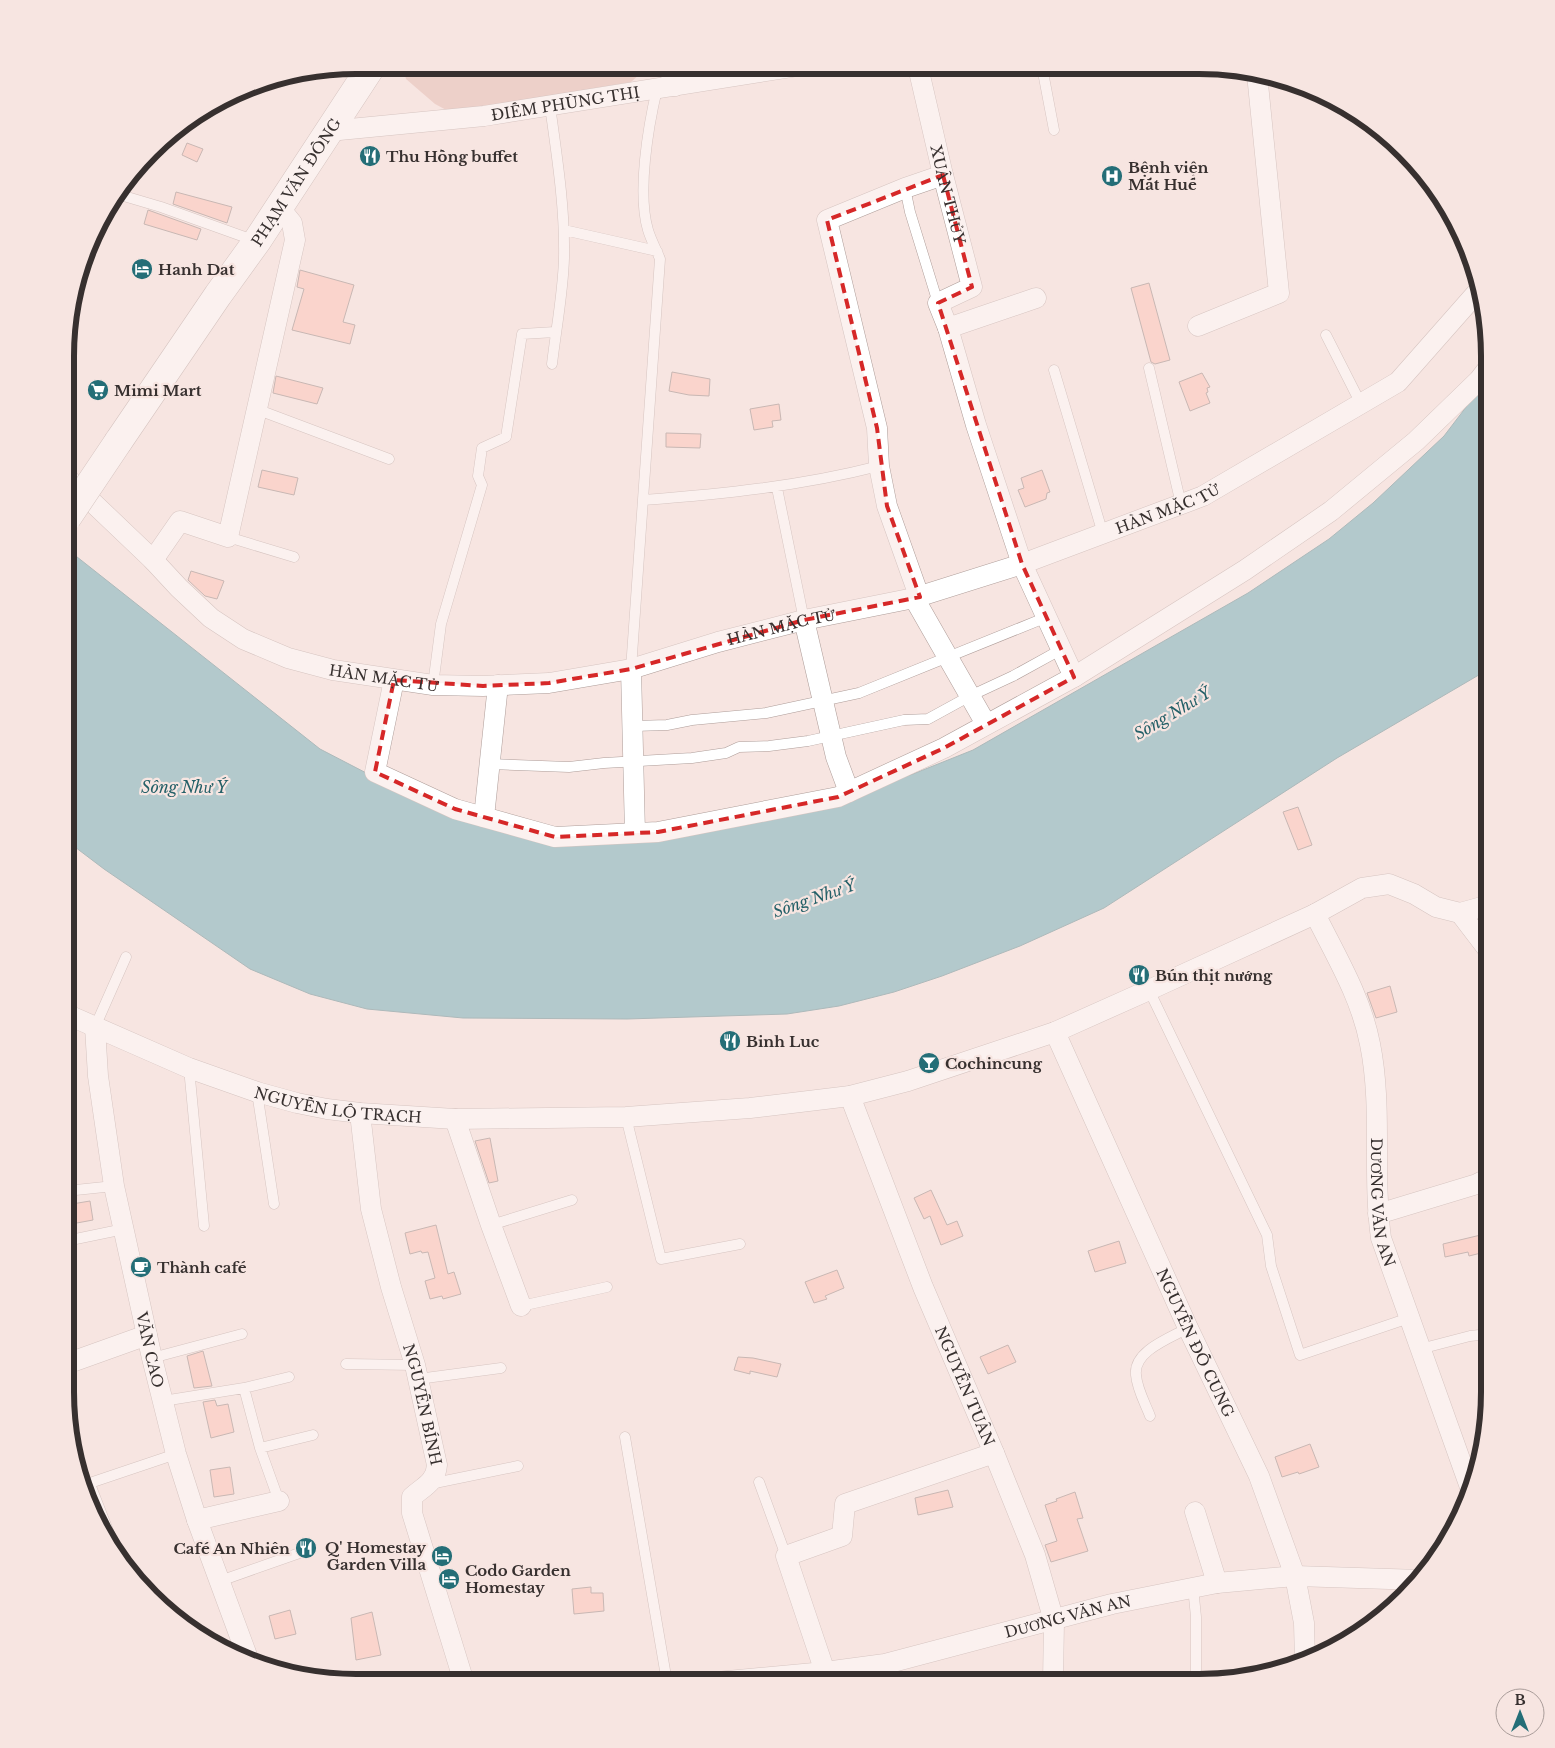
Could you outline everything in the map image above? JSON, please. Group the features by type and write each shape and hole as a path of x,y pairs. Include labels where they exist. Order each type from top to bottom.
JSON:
{"main road":[{"name":"PHẠM VĂN ĐỒNG","path":"74,508 218,294 257,241 366,74"}],"street":[{"path":"666,88 667,74"},
{"name":"ĐIỀM PHÙNG THỊ","path":"329,131 484,116 750,74"},
{"name":"XUÂN THỦY","path":"920,74 972,287 938,303"},
{"path":"1198,326 1279,293 1259,80"},
{"path":"943,175 905,188 827,220 877,428 879,466 887,506 917,597 986,724"},
{"path":"153,560 180,521 228,537 295,240 292,223 279,207"},
{"name":"HÀN MẶC TỬ","path":"74,485 211,618 243,639 288,658 333,670 433,685 550,683 631,669 718,642 804,620 917,597 1022,564 1203,496 1398,382 1475,295"},
{"path":"948,328 1036,298"},
{"path":"938,303 948,328 976,425 1022,564 1074,677"},
{"path":"394,680 375,772 455,809 555,837 658,832 838,797 944,748 1074,677 1245,570 1332,511 1416,441 1481,376"},
{"path":"804,620 836,757 849,792"},
{"path":"631,669 634,726 635,833"},
{"path":"484,817 498,685"},
{"name":"NGUYỄN LỘ TRẠCH","path":"74,1018 189,1068 257,1092 297,1103 360,1113 455,1118 626,1117 750,1108 850,1096 908,1081 1055,1032 1315,914 1362,888 1389,884 1414,894 1436,907 1460,913"},
{"path":"1481,907 1460,913 1481,941"},
{"name":"DƯƠNG VĂN AN","path":"1315,914 1361,1006 1370,1044 1377,1099 1378,1214 1381,1238 1467,1480"},
{"name":"VĂN CAO","path":"95,1027 98,1076 114,1186 162,1401 176,1454 197,1520 245,1652"},
{"name":"NGUYỄN ĐỖ CUNG","path":"1055,1032 1188,1328 1260,1476 1295,1576 1304,1623 1305,1654"},
{"name":"NGUYỄN TUÂN","path":"850,1096 923,1287 994,1453 1035,1555 1054,1620 1053,1674"},
{"name":"NGUYỄN BÍNH","path":"360,1113 371,1209 390,1287 416,1372 437,1465 436,1472 429,1484 412,1497 412,1513 462,1674"},
{"path":"455,1118 521,1306"},
{"path":"1378,1214 1481,1182"},
{"path":"74,1361 147,1335"},
{"path":"825,1672 786,1556 842,1536 846,1504 994,1453"},
{"path":"197,1520 279,1501"},
{"path":"1195,1512 1217,1583"},
{"name":"DƯƠNG VĂN AN","path":"804,1674 825,1672 884,1673 1112,1604 1217,1583 1295,1576 1410,1580"}],"lane":[{"path":"1043,74 1054,130"},
{"path":"631,669 660,259 648,231 644,198 650,122 666,88"},
{"path":"550,106 562,190 564,230 564,260 552,364"},
{"path":"905,188 910,212 938,303"},
{"path":"123,196 162,207 257,241"},
{"path":"564,230 657,251"},
{"path":"433,685 442,624 482,485 478,476 482,448 506,437 522,334 555,332"},
{"path":"1326,334 1361,404"},
{"path":"1149,368 1181,504"},
{"path":"1054,370 1104,534"},
{"path":"256,409 389,459"},
{"path":"643,500 777,488 836,477 879,466"},
{"path":"777,488 804,620"},
{"path":"228,537 294,557"},
{"path":"634,726 667,725 692,720 766,713 859,693 1047,617"},
{"path":"490,764 569,767 726,754 739,747 769,746 831,736 904,720 928,719 1062,649"},
{"path":"95,1027 126,957"},
{"path":"1149,990 1267,1234 1271,1266 1300,1355 1410,1318"},
{"path":"189,1068 204,1226"},
{"path":"257,1092 274,1204"},
{"path":"626,1117 661,1259 740,1244"},
{"path":"74,1190 114,1186"},
{"path":"491,1225 572,1200"},
{"path":"74,1239 124,1229"},
{"path":"521,1306 607,1287"},
{"path":"1150,1416 1136,1377 1136,1366 1144,1353 1188,1328"},
{"path":"152,1358 242,1334"},
{"path":"1420,1349 1481,1335"},
{"path":"346,1364 416,1372 501,1368"},
{"path":"162,1401 244,1388 289,1377"},
{"path":"244,1388 260,1448 279,1501"},
{"path":"260,1448 312,1435"},
{"path":"625,1436 666,1674"},
{"path":"89,1484 176,1454"},
{"path":"429,1484 518,1466"},
{"path":"759,1482 786,1556"},
{"path":"220,1580 308,1550"},
{"path":"1193,1587 1196,1617 1196,1674"}],"highlighted area":[{"path":"943,175 972,287 938,303 1022,564 1074,677 944,748 838,797 658,832 555,837 455,809 375,772 394,680 483,686 549,683 631,669 804,620 920,597 887,506 877,428 827,220"}],"shaded area":[{"path":"405,74 640,74 631,82 450,112 435,104 406,79"}],"water":[{"name":"Sông Như Ý","path":"1481,387 1481,674 1337,758 1104,908 1020,946 894,992 839,1006 787,1014 627,1019 463,1018 367,1009 310,994 250,969 74,846 74,555 320,749 401,791 578,837 846,794 913,774 973,750 1248,593 1329,539 1373,503 1444,436"}],"building":[{"path":"187,143 203,149 197,162 182,155"},
{"path":"176,192 232,207 227,223 173,204"},
{"path":"148,210 201,229 197,240 144,224"},
{"path":"300,270 354,285 343,322 355,325 350,344 292,330 304,289 297,287"},
{"path":"1149,283 1170,360 1155,364 1151,362 1131,288"},
{"path":"672,372 710,379 709,396 669,391"},
{"path":"1202,373 1210,387 1207,388 1208,392 1206,393 1210,403 1190,411 1179,382"},
{"path":"276,376 323,388 317,404 273,393"},
{"path":"779,404 781,420 772,421 773,427 754,430 750,409"},
{"path":"666,433 701,434 700,448 666,447"},
{"path":"262,470 298,478 294,495 258,487"},
{"path":"1042,470 1050,492 1047,493 1046,499 1025,507 1018,490 1024,488 1021,478"},
{"path":"191,571 224,581 217,599 205,596 188,580"},
{"path":"1298,807 1312,845 1298,850 1283,812"},
{"path":"1390,986 1397,1012 1376,1018 1367,993"},
{"path":"490,1138 498,1181 489,1183 475,1141"},
{"path":"931,1190 947,1225 957,1221 963,1236 941,1245 930,1216 924,1219 914,1198"},
{"path":"90,1201 93,1220 74,1224 74,1204"},
{"path":"436,1225 448,1274 454,1272 461,1294 443,1299 442,1296 430,1299 425,1281 435,1278 428,1252 422,1253 421,1251 410,1254 405,1233"},
{"path":"1481,1235 1481,1253 1469,1256 1468,1252 1445,1257 1443,1244"},
{"path":"1119,1241 1126,1263 1095,1272 1088,1251"},
{"path":"837,1270 844,1288 825,1296 827,1299 814,1303 805,1282"},
{"path":"1008,1345 1016,1362 988,1374 980,1357"},
{"path":"203,1351 212,1386 194,1388 187,1356"},
{"path":"738,1357 781,1364 777,1377 750,1371 750,1374 734,1370"},
{"path":"215,1400 217,1406 228,1404 234,1432 211,1438 203,1402"},
{"path":"1310,1444 1319,1467 1299,1474 1298,1472 1282,1477 1275,1457"},
{"path":"230,1467 234,1494 214,1497 210,1470"},
{"path":"948,1490 953,1507 918,1515 915,1498"},
{"path":"1075,1492 1083,1518 1077,1519 1088,1551 1051,1562 1045,1545 1057,1541 1045,1505"},
{"path":"591,1587 591,1593 603,1593 604,1611 574,1614 572,1589"},
{"path":"290,1610 296,1634 275,1639 269,1616"},
{"path":"372,1612 381,1655 356,1660 351,1618"}],"place":[{"name":"Thu Hồng buffet","path":"370,156"},
{"name":"Bệnh viện Mắt Huế","path":"1112,176"},
{"name":"Hanh Dat","path":"142,269"},
{"name":"Mimi Mart","path":"98,390"},
{"name":"Bún thịt nướng","path":"1139,975"},
{"name":"Binh Luc","path":"730,1041"},
{"name":"Cochincung","path":"929,1063"},
{"name":"Thành café","path":"141,1267"},
{"name":"Café An Nhiên","path":"306,1548"},
{"name":"Q' Homestay Garden Villa","path":"442,1556"},
{"name":"Codo Garden Homestay","path":"449,1579"}]}
